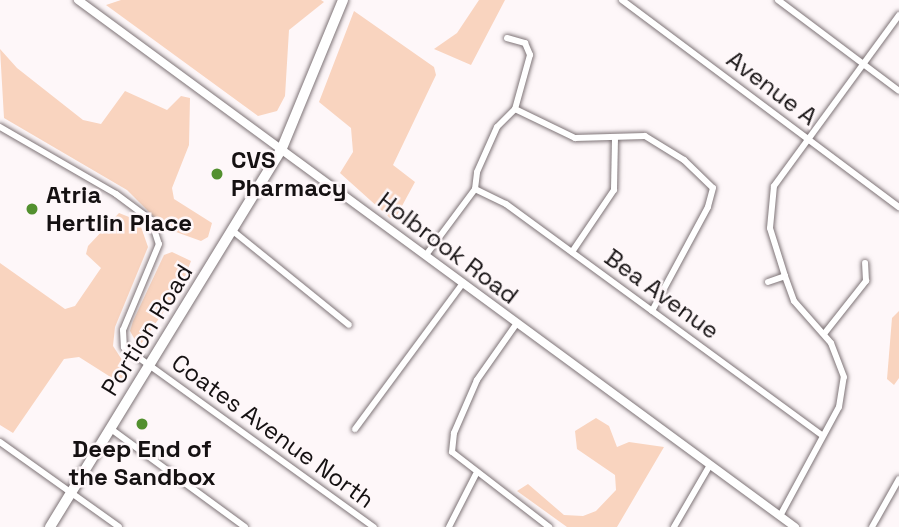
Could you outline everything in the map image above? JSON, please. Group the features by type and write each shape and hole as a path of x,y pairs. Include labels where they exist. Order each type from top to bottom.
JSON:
{"main road":[{"name":"Portion Road","path":"50,527 282,148 344,0"}],"street":[{"name":"Holbrook Road","path":"78,0 795,527"},
{"name":"Avenue A","path":"622,0 899,206"},
{"path":"778,0 899,91"},
{"path":"780,516 839,407 844,384 838,357 824,334 794,301 771,233 770,206 779,175 899,15"},
{"path":"426,255 475,189 477,172 497,127 515,109 530,55 525,43 508,37"},
{"path":"515,109 566,136 653,138 707,177 713,188 708,207 652,311"},
{"path":"0,127 117,194 151,220 159,244 121,340 149,366"},
{"path":"572,251 614,190 615,138"},
{"name":"Bea Avenue","path":"475,189 506,204 822,435"},
{"path":"233,231 348,325"},
{"path":"824,334 866,281 865,263"},
{"path":"768,282 785,276"},
{"path":"355,429 463,283"},
{"path":"517,323 481,372 451,444 457,460 549,527"},
{"name":"Coates Avenue North","path":"149,366 373,527"},
{"path":"111,429 245,527"},
{"path":"0,442 119,527"},
{"path":"674,527 710,465"},
{"path":"449,527 476,474"},
{"path":"872,527 899,479"}],"shaded area":[{"path":"121,0 324,2 289,30 285,96 277,111 258,116 106,5"},
{"path":"479,0 505,0 471,65 434,49 457,33"},
{"path":"354,11 434,67 436,75 393,165 415,182 396,217 390,218 340,173 353,152 351,128 319,102"},
{"path":"0,49 17,68 83,120 101,124 125,91 167,110 181,96 190,98 189,145 172,188 174,199 212,223 208,237 201,241 165,228 127,190 4,118"},
{"path":"119,213 139,221 148,247 115,327 113,346 128,369 120,383 79,357 64,359 13,433 0,425 0,263 65,309 75,306 101,268 86,254 88,246"},
{"path":"172,252 191,261 181,287 139,347 130,331 133,321 164,255"},
{"path":"899,311 899,378 894,385 887,379 892,318"},
{"path":"596,418 609,426 617,447 629,442 664,447 617,527 567,527 517,491 528,484 564,515 583,516 596,511 616,490 615,475 577,449 575,431"}],"place":[{"name":"CVS Pharmacy","path":"217,174"},
{"name":"Atria Hertlin Place","path":"32,209"},
{"name":"Deep End of the Sandbox","path":"142,424"}]}
